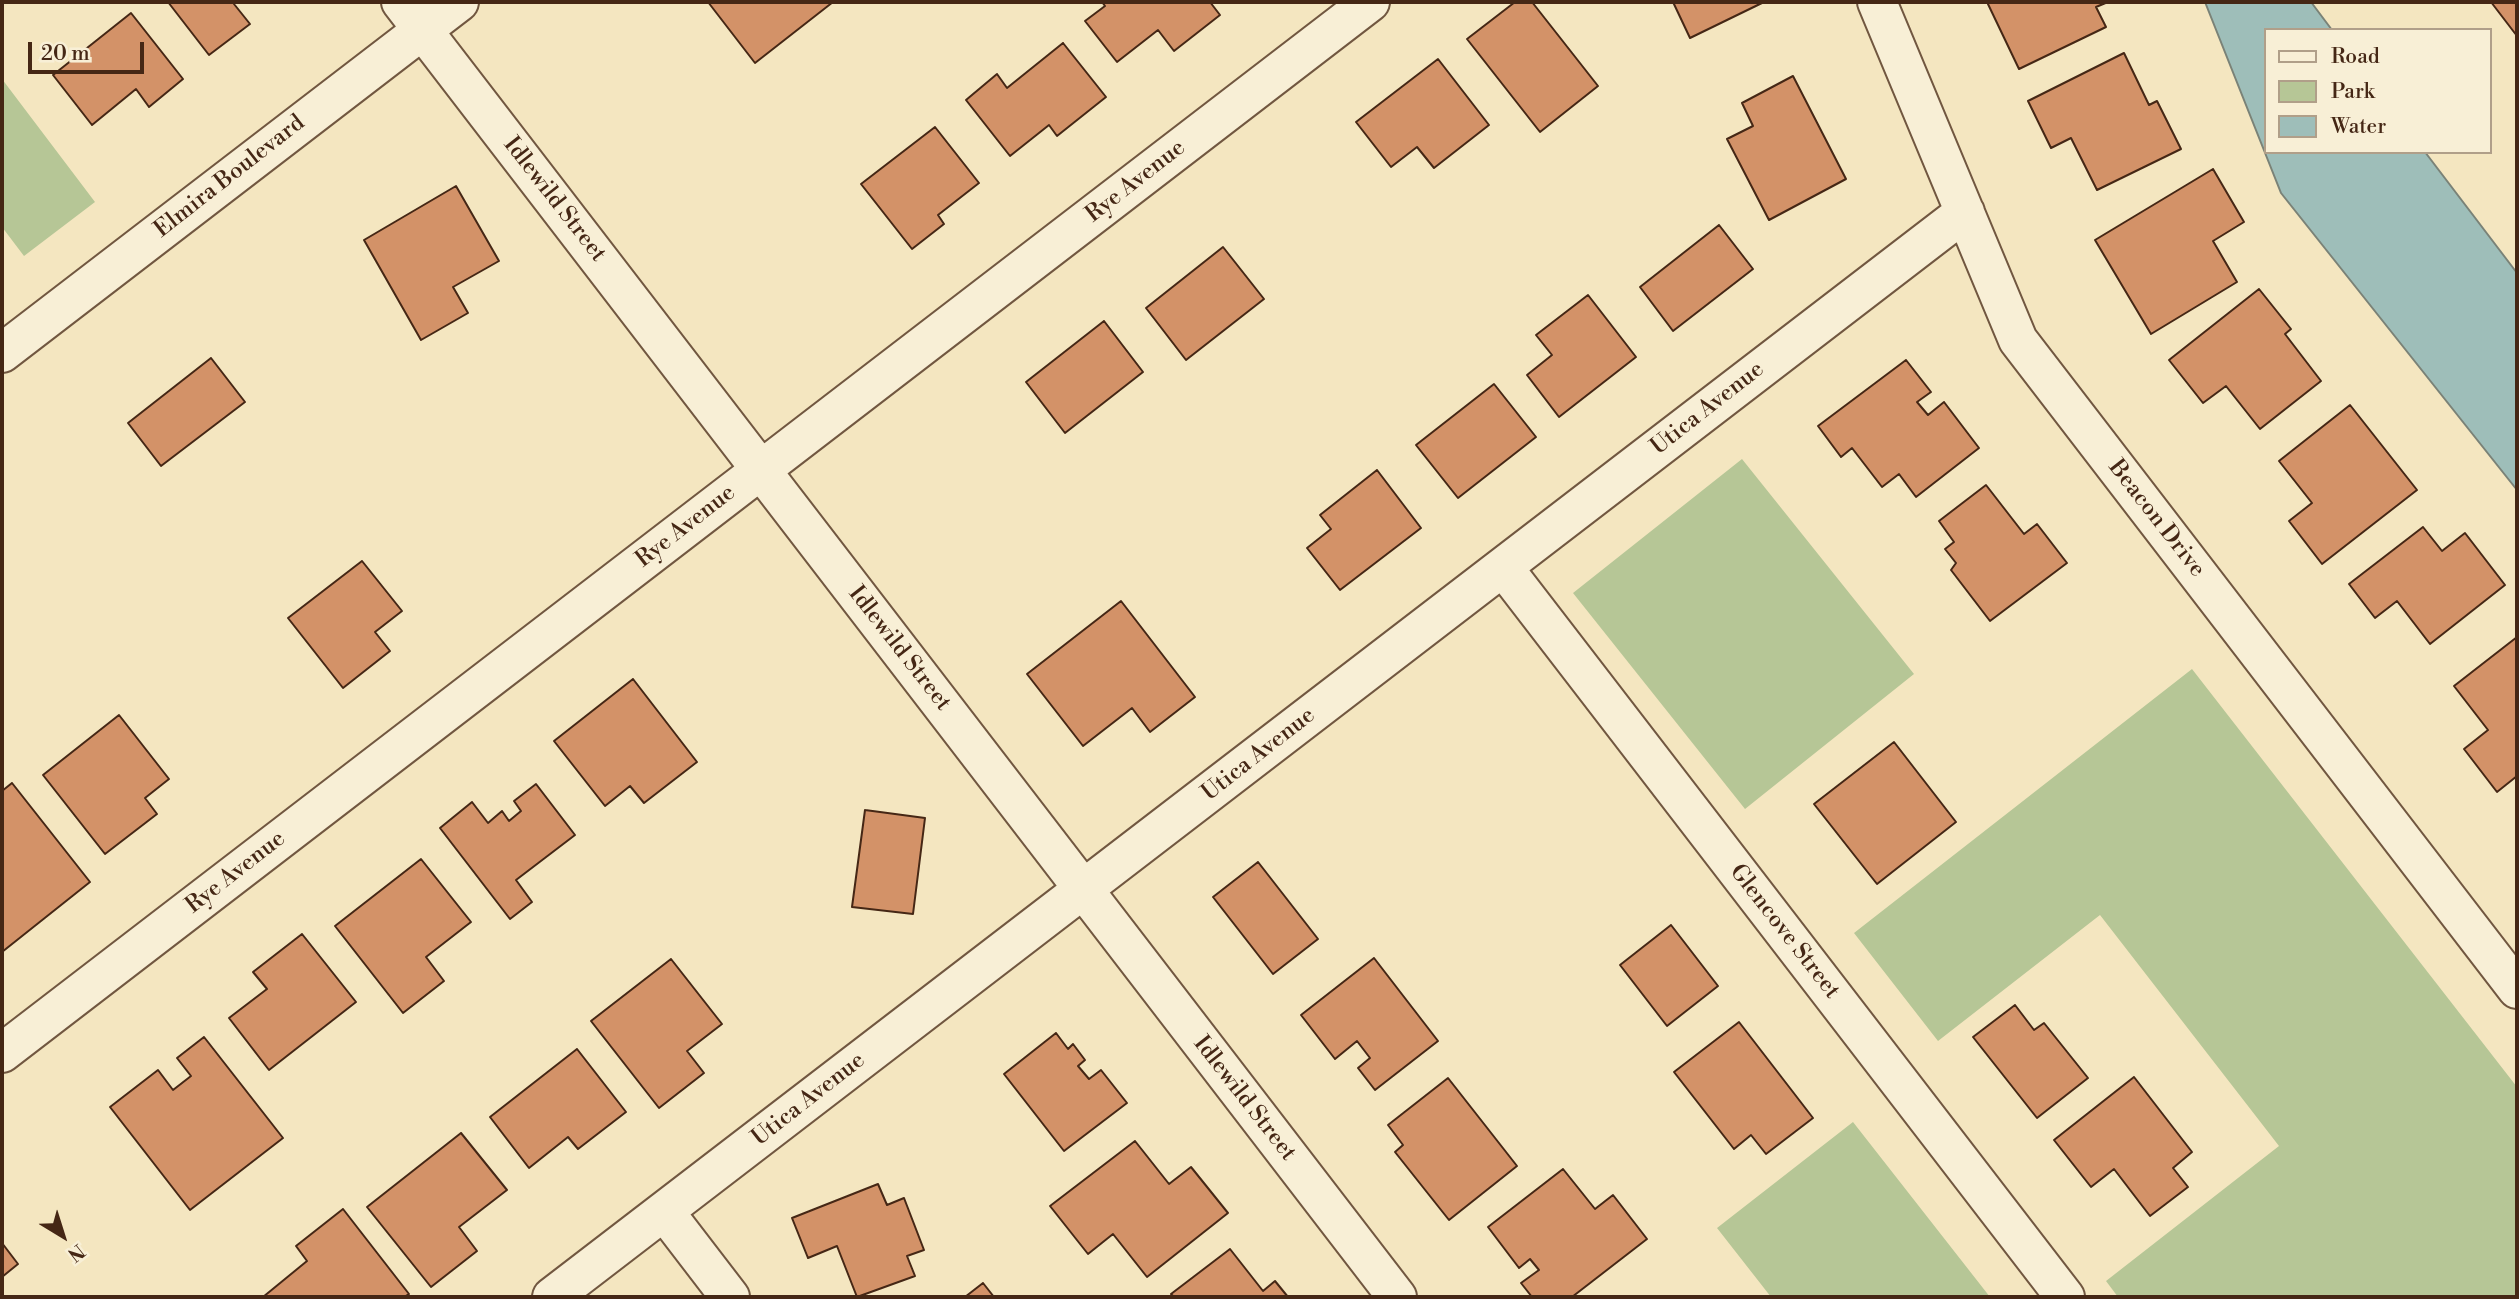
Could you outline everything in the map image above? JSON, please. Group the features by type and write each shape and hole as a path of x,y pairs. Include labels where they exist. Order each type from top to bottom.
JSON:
{"street":[{"name":"Elmira Boulevard","path":"2,353 412,16 459,2"},
{"name":"Rye Avenue","path":"2,1053 1370,2"},
{"name":"Beacon Drive","path":"1877,2 2018,340 2517,989"},
{"name":"Idlewild Street","path":"412,16 1397,1297"},
{"name":"Utica Avenue","path":"552,1297 1965,212"},
{"name":"Glencove Street","path":"1503,567 2065,1297"},
{"path":"664,1211 730,1297"}],"green space":[{"path":"2,79 95,202 24,256 2,227"},
{"path":"1742,459 1914,674 1745,809 1573,593"},
{"path":"2192,669 2517,1087 2517,1297 2118,1297 2106,1281 2279,1146 2100,915 1938,1041 1854,933"},
{"path":"1853,1122 1990,1297 1771,1297 1717,1228"}],"water":[{"path":"2205,2 2311,2 2330,28 2264,28 2264,150"},
{"path":"2265,154 2427,154 2517,273 2517,490 2281,193"}],"building":[{"path":"168,2 236,2 234,4 250,24 209,55"},
{"path":"708,2 833,2 755,63"},
{"path":"1102,2 1210,2 1220,15 1174,51 1158,30 1117,62 1085,21 1105,6"},
{"path":"1515,2 1532,2 1598,86 1540,132 1467,39"},
{"path":"1673,2 1764,2 1690,38"},
{"path":"1987,2 2108,2 2096,7 2106,27 2019,69"},
{"path":"2491,2 2517,2 2517,36"},
{"path":"131,13 183,79 149,107 136,89 92,125 53,75"},
{"path":"1063,43 1106,97 1057,136 1049,125 1010,156 966,100 997,74 1007,88"},
{"path":"2124,53 2149,105 2157,101 2181,149 2097,190 2071,138 2051,148 2028,101"},
{"path":"1438,59 1489,125 1434,168 1417,147 1391,167 1356,122"},
{"path":"1793,76 1846,179 1769,220 1727,139 1753,126 1742,103"},
{"path":"935,127 979,183 938,215 944,224 912,249 861,184"},
{"path":"2213,169 2244,222 2213,241 2237,282 2151,334 2095,240"},
{"path":"456,186 499,261 453,287 468,313 421,340 364,240"},
{"path":"1719,225 1753,269 1673,331 1640,287"},
{"path":"1223,247 1264,299 1186,360 1146,308"},
{"path":"2259,289 2291,329 2285,334 2321,381 2260,429 2226,386 2203,403 2169,360"},
{"path":"1588,295 1636,357 1559,417 1527,375 1552,355 1536,335"},
{"path":"1104,321 1143,372 1065,433 1026,382"},
{"path":"211,358 245,402 161,466 128,423"},
{"path":"1906,360 1931,392 1917,402 1928,415 1944,402 1979,448 1916,497 1899,474 1882,487 1852,448 1841,457 1818,426"},
{"path":"1494,384 1536,437 1458,498 1416,445"},
{"path":"2350,405 2417,490 2322,564 2289,521 2312,503 2279,461"},
{"path":"1377,470 1421,528 1340,590 1307,548 1331,529 1320,515"},
{"path":"1986,485 2024,534 2037,524 2067,563 1990,621 1951,570 1956,563 1945,549 1954,542 1939,521"},
{"path":"2423,527 2442,551 2465,533 2505,585 2430,644 2397,601 2375,618 2349,584"},
{"path":"362,561 402,611 375,632 390,651 343,688 288,618"},
{"path":"1121,601 1195,697 1150,732 1132,708 1083,746 1027,674"},
{"path":"2517,637 2517,776 2497,792 2464,749 2488,730 2454,686"},
{"path":"633,679 697,762 644,803 630,786 605,806 554,741"},
{"path":"119,715 169,779 145,798 157,814 105,854 43,775"},
{"path":"1894,742 1956,822 1877,884 1814,804"},
{"path":"12,783 90,882 2,952 2,791"},
{"path":"536,784 575,835 516,880 532,902 510,919 440,828 472,802 488,823 502,811 509,821 521,811 514,801"},
{"path":"865,810 925,818 913,914 852,907"},
{"path":"421,859 471,922 426,957 444,981 403,1013 335,926"},
{"path":"1258,862 1318,939 1273,974 1213,897"},
{"path":"1671,925 1718,986 1667,1026 1620,965"},
{"path":"302,934 356,1002 269,1070 229,1018 267,989 253,972"},
{"path":"1374,958 1438,1041 1375,1090 1358,1068 1370,1058 1357,1041 1335,1059 1301,1015"},
{"path":"671,959 722,1024 687,1051 704,1073 659,1108 591,1021"},
{"path":"2015,1005 2034,1030 2044,1023 2088,1078 2037,1118 1973,1037"},
{"path":"1739,1022 1813,1118 1766,1154 1751,1135 1734,1149 1674,1072"},
{"path":"1056,1033 1068,1049 1073,1044 1085,1060 1078,1066 1089,1079 1101,1070 1127,1103 1064,1151 1004,1074"},
{"path":"204,1037 283,1138 190,1210 110,1107 158,1070 173,1090 191,1076 177,1058"},
{"path":"577,1049 626,1112 578,1149 568,1137 529,1168 490,1117"},
{"path":"2134,1077 2192,1152 2173,1168 2188,1187 2150,1216 2114,1169 2091,1187 2054,1140"},
{"path":"1448,1078 1517,1166 1449,1220 1395,1152 1403,1145 1388,1125"},
{"path":"461,1133 507,1190 459,1227 477,1251 431,1287 367,1207"},
{"path":"1135,1141 1169,1184 1191,1167 1228,1213 1147,1277 1113,1234 1088,1254 1050,1206"},
{"path":"1563,1169 1595,1209 1613,1195 1647,1239 1572,1297 1532,1297 1521,1283 1539,1270 1530,1259 1519,1268 1488,1227"},
{"path":"878,1184 887,1205 904,1198 924,1250 907,1256 915,1276 857,1297 837,1246 808,1258 792,1218"},
{"path":"343,1209 409,1294 404,1297 263,1297 307,1261 296,1246"},
{"path":"2,1243 18,1264 2,1277"},
{"path":"1230,1249 1263,1291 1275,1281 1288,1297 1174,1297 1171,1294"},
{"path":"983,1283 994,1297 965,1297"}]}
